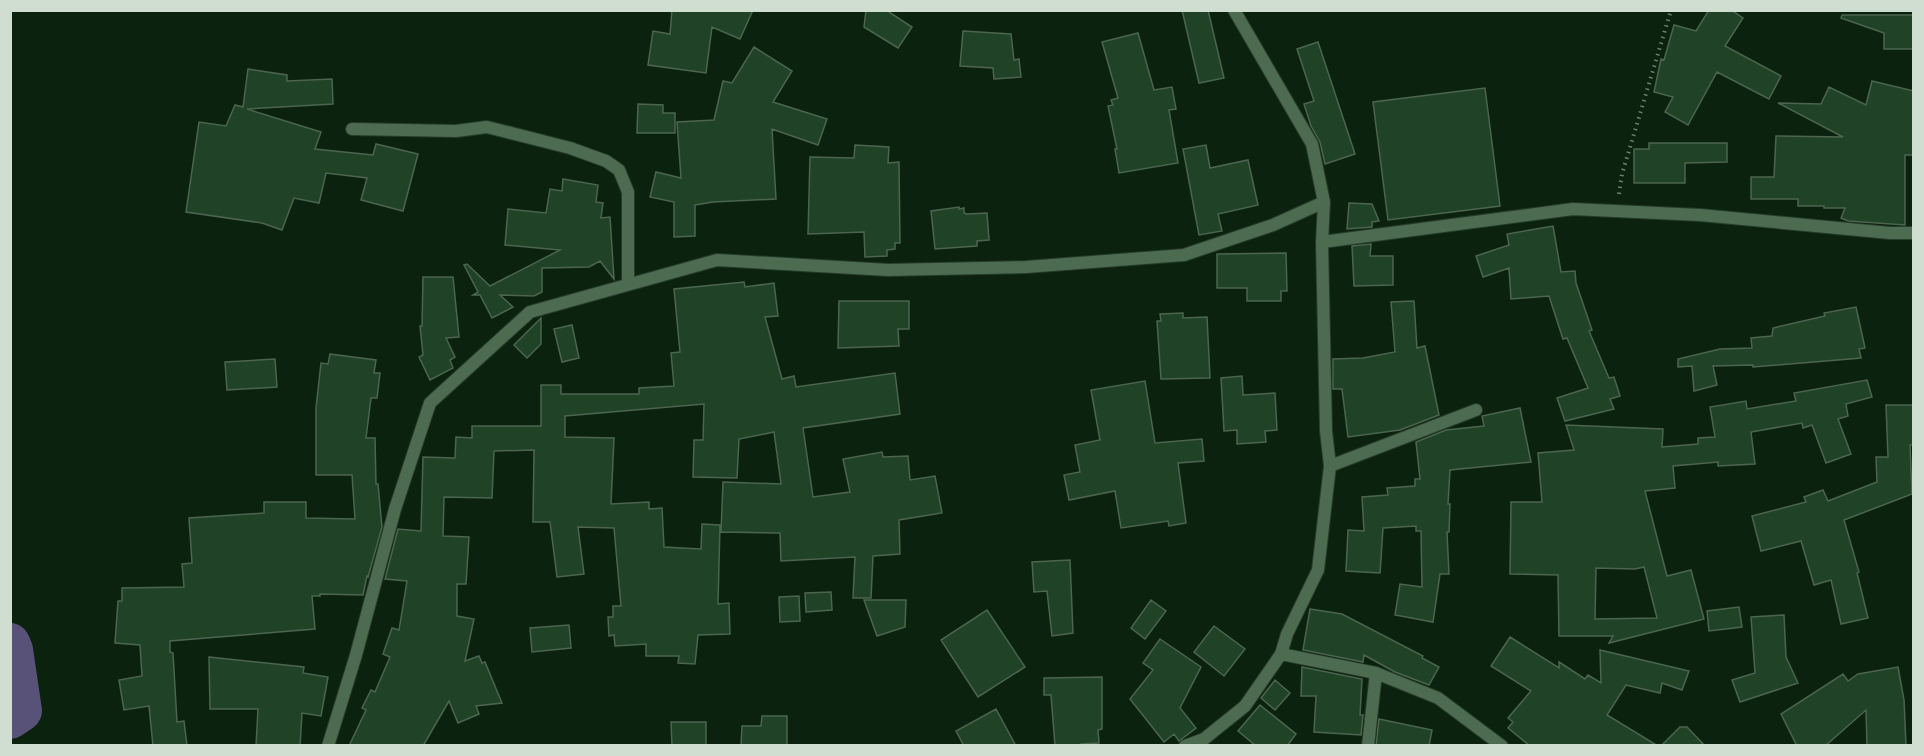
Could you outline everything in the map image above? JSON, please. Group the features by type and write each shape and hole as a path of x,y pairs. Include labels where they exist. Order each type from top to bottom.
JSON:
{"street":[{"path":"1185,746 1204,738 1245,706 1281,654 1287,634 1318,570 1330,465 1326,430 1322,242 1324,202 1312,144 1234,10"},
{"path":"352,129 456,131 488,127 570,148 606,161 619,170 628,192 628,284"},
{"path":"328,746 356,655 395,509 430,403 530,312 717,260 888,270 1026,267 1184,255 1273,225 1324,202"},
{"path":"1322,242 1572,209 1700,215 1890,233 1914,233"},
{"path":"1330,465 1476,410"},
{"path":"1281,654 1376,672 1438,698 1502,746"},
{"path":"1368,746 1376,672"}],"path":[{"path":"1616,211 1622,174 1671,10"}],"building":[{"path":"672,10 753,10 740,39 712,27 706,73 648,65 653,31 670,34"},
{"path":"866,10 886,10 912,27 898,48 864,27"},
{"path":"1182,10 1208,10 1224,78 1199,83"},
{"path":"1709,10 1731,10 1743,18 1725,46 1781,76 1769,99 1717,72 1688,125 1665,112 1673,97 1654,92 1661,59 1664,60 1674,25 1696,31"},
{"path":"1842,15 1914,15 1914,49 1884,49 1884,33 1841,18"},
{"path":"963,31 1011,34 1014,60 1019,59 1021,77 994,79 993,68 960,66"},
{"path":"1138,33 1154,90 1172,87 1176,109 1169,110 1178,163 1119,173 1115,149 1117,149 1108,106 1113,105 1111,100 1118,98 1102,42"},
{"path":"1318,42 1355,154 1325,164 1320,142 1311,126 1304,104 1314,101 1297,49"},
{"path":"754,47 792,71 773,102 827,119 818,145 772,129 776,199 695,205 695,236 674,237 674,202 650,197 656,172 681,178 677,122 714,120 723,81 732,83"},
{"path":"248,69 287,75 287,81 332,79 333,104 247,109 321,132 315,149 373,155 376,144 418,154 403,211 361,200 367,178 326,173 319,203 294,198 282,230 262,223 186,212 199,122 226,126 235,105 243,107"},
{"path":"1872,81 1914,91 1914,155 1905,155 1905,225 1848,221 1841,218 1845,208 1798,206 1798,199 1751,199 1751,177 1774,177 1776,136 1843,137 1778,103 1821,104 1829,87 1866,105"},
{"path":"1485,88 1500,206 1388,220 1373,102"},
{"path":"638,104 663,105 663,113 675,113 675,133 637,133"},
{"path":"1649,143 1727,143 1727,162 1685,163 1685,183 1634,183 1634,149 1649,149"},
{"path":"855,145 889,147 888,163 899,162 900,243 895,243 895,249 887,250 887,256 865,257 864,232 808,234 810,157 854,158"},
{"path":"1206,145 1210,168 1248,160 1258,205 1218,214 1222,231 1199,235 1183,149"},
{"path":"563,179 598,185 596,202 603,203 601,218 610,217 614,279 600,261 589,267 542,268 542,292 534,296 500,295 513,307 492,318 480,295 473,295 478,292 464,265 467,264 490,286 560,250 505,245 508,209 546,213 550,189 562,191"},
{"path":"1349,203 1372,204 1379,221 1372,222 1372,227 1347,229"},
{"path":"959,207 959,209 964,208 964,213 967,214 987,213 989,240 977,241 977,246 935,249 931,211"},
{"path":"1553,226 1561,272 1575,271 1576,283 1592,330 1589,331 1609,378 1614,377 1620,396 1610,399 1614,409 1565,421 1557,398 1588,388 1567,338 1563,339 1549,296 1511,299 1509,268 1483,277 1476,256 1509,245 1507,234"},
{"path":"1371,244 1370,256 1393,256 1393,285 1354,286 1352,246"},
{"path":"1286,253 1287,291 1281,291 1281,301 1247,301 1247,288 1217,288 1217,254"},
{"path":"423,277 453,277 459,337 446,338 455,357 450,360 453,368 430,380 419,357 423,355 420,326 422,326"},
{"path":"744,282 745,287 774,283 778,316 765,317 782,379 794,376 796,387 895,373 900,414 803,428 813,497 850,492 843,459 882,452 883,457 908,456 910,480 935,476 942,513 899,520 900,554 873,556 871,598 853,598 855,557 781,561 780,533 721,532 723,482 781,484 774,432 739,439 737,478 693,477 694,440 703,440 704,404 565,416 565,437 614,438 611,504 649,502 649,509 662,508 664,547 701,549 702,524 720,525 718,604 729,603 730,634 698,635 695,664 678,663 679,656 646,656 646,644 615,646 614,635 609,636 608,617 613,617 613,606 621,606 614,528 578,527 584,574 557,577 550,522 533,522 534,450 494,451 492,498 444,497 443,536 469,537 466,584 457,584 457,616 474,619 465,661 479,656 482,663 485,662 502,703 476,706 479,714 458,723 449,701 423,746 349,746 366,710 362,708 371,690 375,692 390,657 383,654 392,628 399,630 407,581 385,579 398,529 421,531 423,457 455,458 456,437 472,438 472,426 541,426 541,385 561,385 561,394 639,394 639,388 674,386 671,353 680,352 674,289"},
{"path":"839,301 909,301 909,329 898,329 899,346 838,348"},
{"path":"1414,301 1417,348 1425,346 1439,415 1400,430 1348,437 1342,389 1333,389 1333,359 1363,358 1395,352 1391,302"},
{"path":"1856,307 1865,348 1859,349 1861,358 1753,367 1753,365 1713,366 1717,385 1694,391 1692,366 1678,367 1678,359 1720,349 1752,348 1751,338 1772,336 1773,328 1825,316 1824,313"},
{"path":"1183,313 1183,318 1207,317 1210,378 1161,379 1157,321 1161,321 1160,314"},
{"path":"541,318 541,344 527,358 514,345"},
{"path":"572,325 579,358 562,362 554,329"},
{"path":"330,354 376,360 374,373 380,373 377,398 371,398 366,438 375,438 376,484 378,484 382,527 363,595 320,594 320,596 312,596 315,629 170,641 170,652 173,653 177,722 184,721 187,746 153,746 149,706 124,710 119,680 142,676 140,645 115,643 118,601 122,601 122,588 184,587 182,564 192,563 189,518 264,513 264,502 306,502 306,518 355,519 352,475 316,475 316,408 321,363 328,364"},
{"path":"275,359 277,387 227,390 225,362"},
{"path":"1242,376 1243,395 1275,393 1277,430 1265,431 1266,442 1237,444 1237,430 1224,431 1221,378"},
{"path":"1867,380 1872,397 1846,404 1848,416 1838,419 1851,454 1826,463 1812,425 1803,428 1802,423 1751,432 1755,464 1718,466 1718,462 1673,466 1675,488 1645,491 1667,576 1691,570 1704,619 1609,643 1613,636 1559,636 1558,575 1510,574 1511,502 1542,502 1538,453 1574,450 1566,425 1663,429 1662,447 1698,444 1698,438 1715,437 1710,407 1746,401 1747,409 1796,401 1794,393","holes":["1644,567 1657,618 1595,619 1596,568 1635,569"]},
{"path":"1145,381 1155,443 1202,439 1204,461 1178,463 1186,523 1169,526 1168,521 1121,528 1115,491 1069,500 1064,475 1080,472 1075,445 1100,440 1091,390"},
{"path":"1886,405 1914,405 1914,445 1910,445 1912,494 1844,520 1859,572 1857,573 1868,618 1841,624 1831,580 1814,585 1801,541 1761,551 1752,516 1806,502 1804,497 1823,490 1828,501 1877,482 1876,457 1888,457"},
{"path":"1520,408 1531,462 1450,470 1449,532 1447,532 1449,574 1440,574 1433,622 1395,615 1400,584 1422,587 1421,531 1416,531 1416,526 1383,528 1380,573 1346,571 1348,530 1364,531 1362,497 1388,495 1387,488 1415,486 1415,479 1420,479 1416,442 1446,430 1484,426 1482,416"},
{"path":"1070,560 1073,633 1052,636 1047,591 1034,592 1032,562"},
{"path":"831,592 832,610 806,612 805,593"},
{"path":"799,596 800,621 780,622 779,597"},
{"path":"864,600 906,600 905,627 877,636"},
{"path":"1151,600 1166,611 1145,639 1131,628"},
{"path":"1739,607 1742,627 1709,631 1707,611"},
{"path":"1310,609 1342,614 1423,656 1422,658 1439,667 1429,685 1395,672 1364,655 1363,662 1303,650"},
{"path":"987,610 1025,667 978,697 941,640"},
{"path":"1784,615 1786,657 1798,683 1740,702 1732,680 1755,673 1751,617"},
{"path":"569,625 571,648 532,652 530,628"},
{"path":"1214,626 1245,649 1224,676 1194,652"},
{"path":"1510,637 1559,668 1559,662 1585,679 1588,675 1601,683 1600,650 1689,671 1682,690 1662,683 1660,693 1626,685 1607,715 1658,746 1530,746 1508,728 1513,722 1508,718 1531,691 1491,666"},
{"path":"1160,639 1201,667 1180,708 1196,728 1179,741 1174,734 1164,742 1130,699 1153,670 1143,663"},
{"path":"209,657 304,667 303,673 328,677 321,716 302,713 300,746 256,746 258,709 210,709"},
{"path":"1302,667 1362,679 1361,735 1314,732 1316,696 1301,696"},
{"path":"1898,667 1904,700 1906,746 1867,746 1866,710 1825,746 1797,746 1781,714 1843,674 1848,681 1858,674"},
{"path":"1102,677 1102,729 1098,730 1099,743 1055,746 1051,695 1044,695 1044,678"},
{"path":"1275,680 1290,693 1275,710 1261,698"},
{"path":"1260,705 1296,734 1287,746 1256,746 1238,731"},
{"path":"996,709 1016,746 964,746 956,731"},
{"path":"762,716 787,716 787,746 741,746 742,726 761,726"},
{"path":"1379,719 1432,730 1429,746 1376,746"},
{"path":"671,722 706,722 706,746 672,746"},
{"path":"1680,727 1687,727 1705,746 1661,746"}],"waterway":[{"path":"10,643 22,711 10,719"}]}
